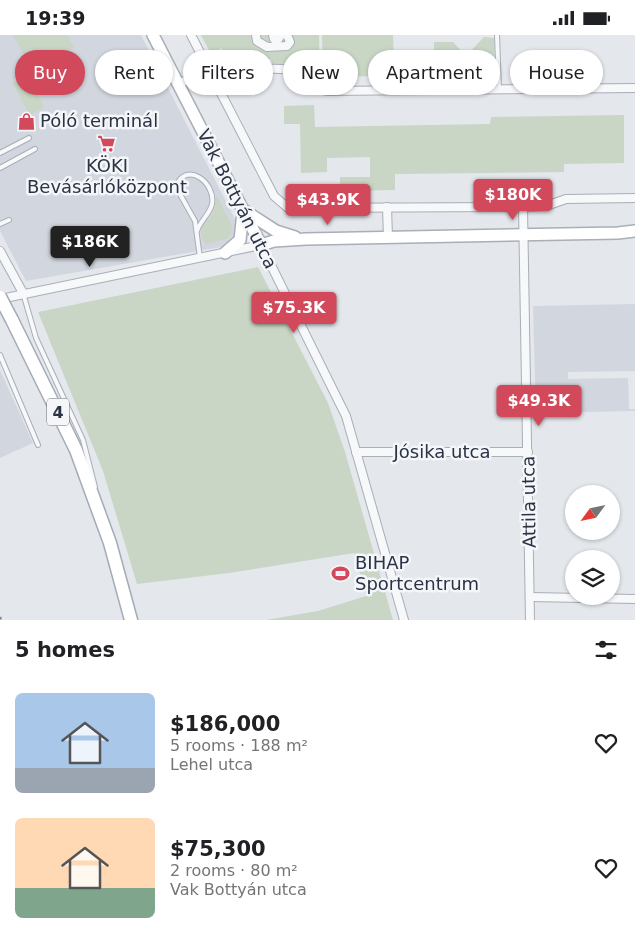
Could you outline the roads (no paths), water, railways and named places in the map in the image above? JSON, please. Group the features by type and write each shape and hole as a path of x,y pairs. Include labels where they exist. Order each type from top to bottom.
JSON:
{"main road":[{"name":"4","path":"0,298 76,450 98,507 131,620"}],"street":[{"name":"Vak Bottyán utca","path":"153,35 160,50"},
{"path":"191,35 199,50"},
{"path":"256,35 257,41 267,47 288,46 290,42 287,35"},
{"path":"273,35 276,41 280,39 281,35"},
{"path":"273,71 294,71 320,90 368,91"},
{"name":"Vak Bottyán utca","path":"173,75 244,210 340,402 356,451 404,620"},
{"path":"178,84 183,82"},
{"path":"500,90 635,88"},
{"path":"222,95 274,196 282,205 297,208 523,207 546,206 566,199 635,198"},
{"path":"387,207 388,238"},
{"name":"Attila utca","path":"523,207 530,620"},
{"path":"225,253 240,240 244,210 276,231 306,239"},
{"path":"0,298 225,253 274,241 618,233 635,231"},
{"path":"0,251 23,293"},
{"name":"Jósika utca","path":"356,451 528,451"},
{"path":"530,597 635,599"}],"lane":[{"path":"497,35 498,50"},
{"path":"0,153 29,138"},
{"path":"0,168 35,149"},
{"path":"197,231 212,204 211,192 202,178 195,174 186,175 178,180 176,187 195,221 200,258"},
{"path":"0,224 9,220"},
{"path":"23,293 36,339 83,440 94,478 98,507"},
{"path":"0,355 38,445"}],"place":[{"name":"Póló terminál","path":"26,121"},
{"name":"KÖKI Bevásárlóközpont","path":"107,143"},
{"name":"BIHAP Sportcentrum","path":"341,573"}]}
